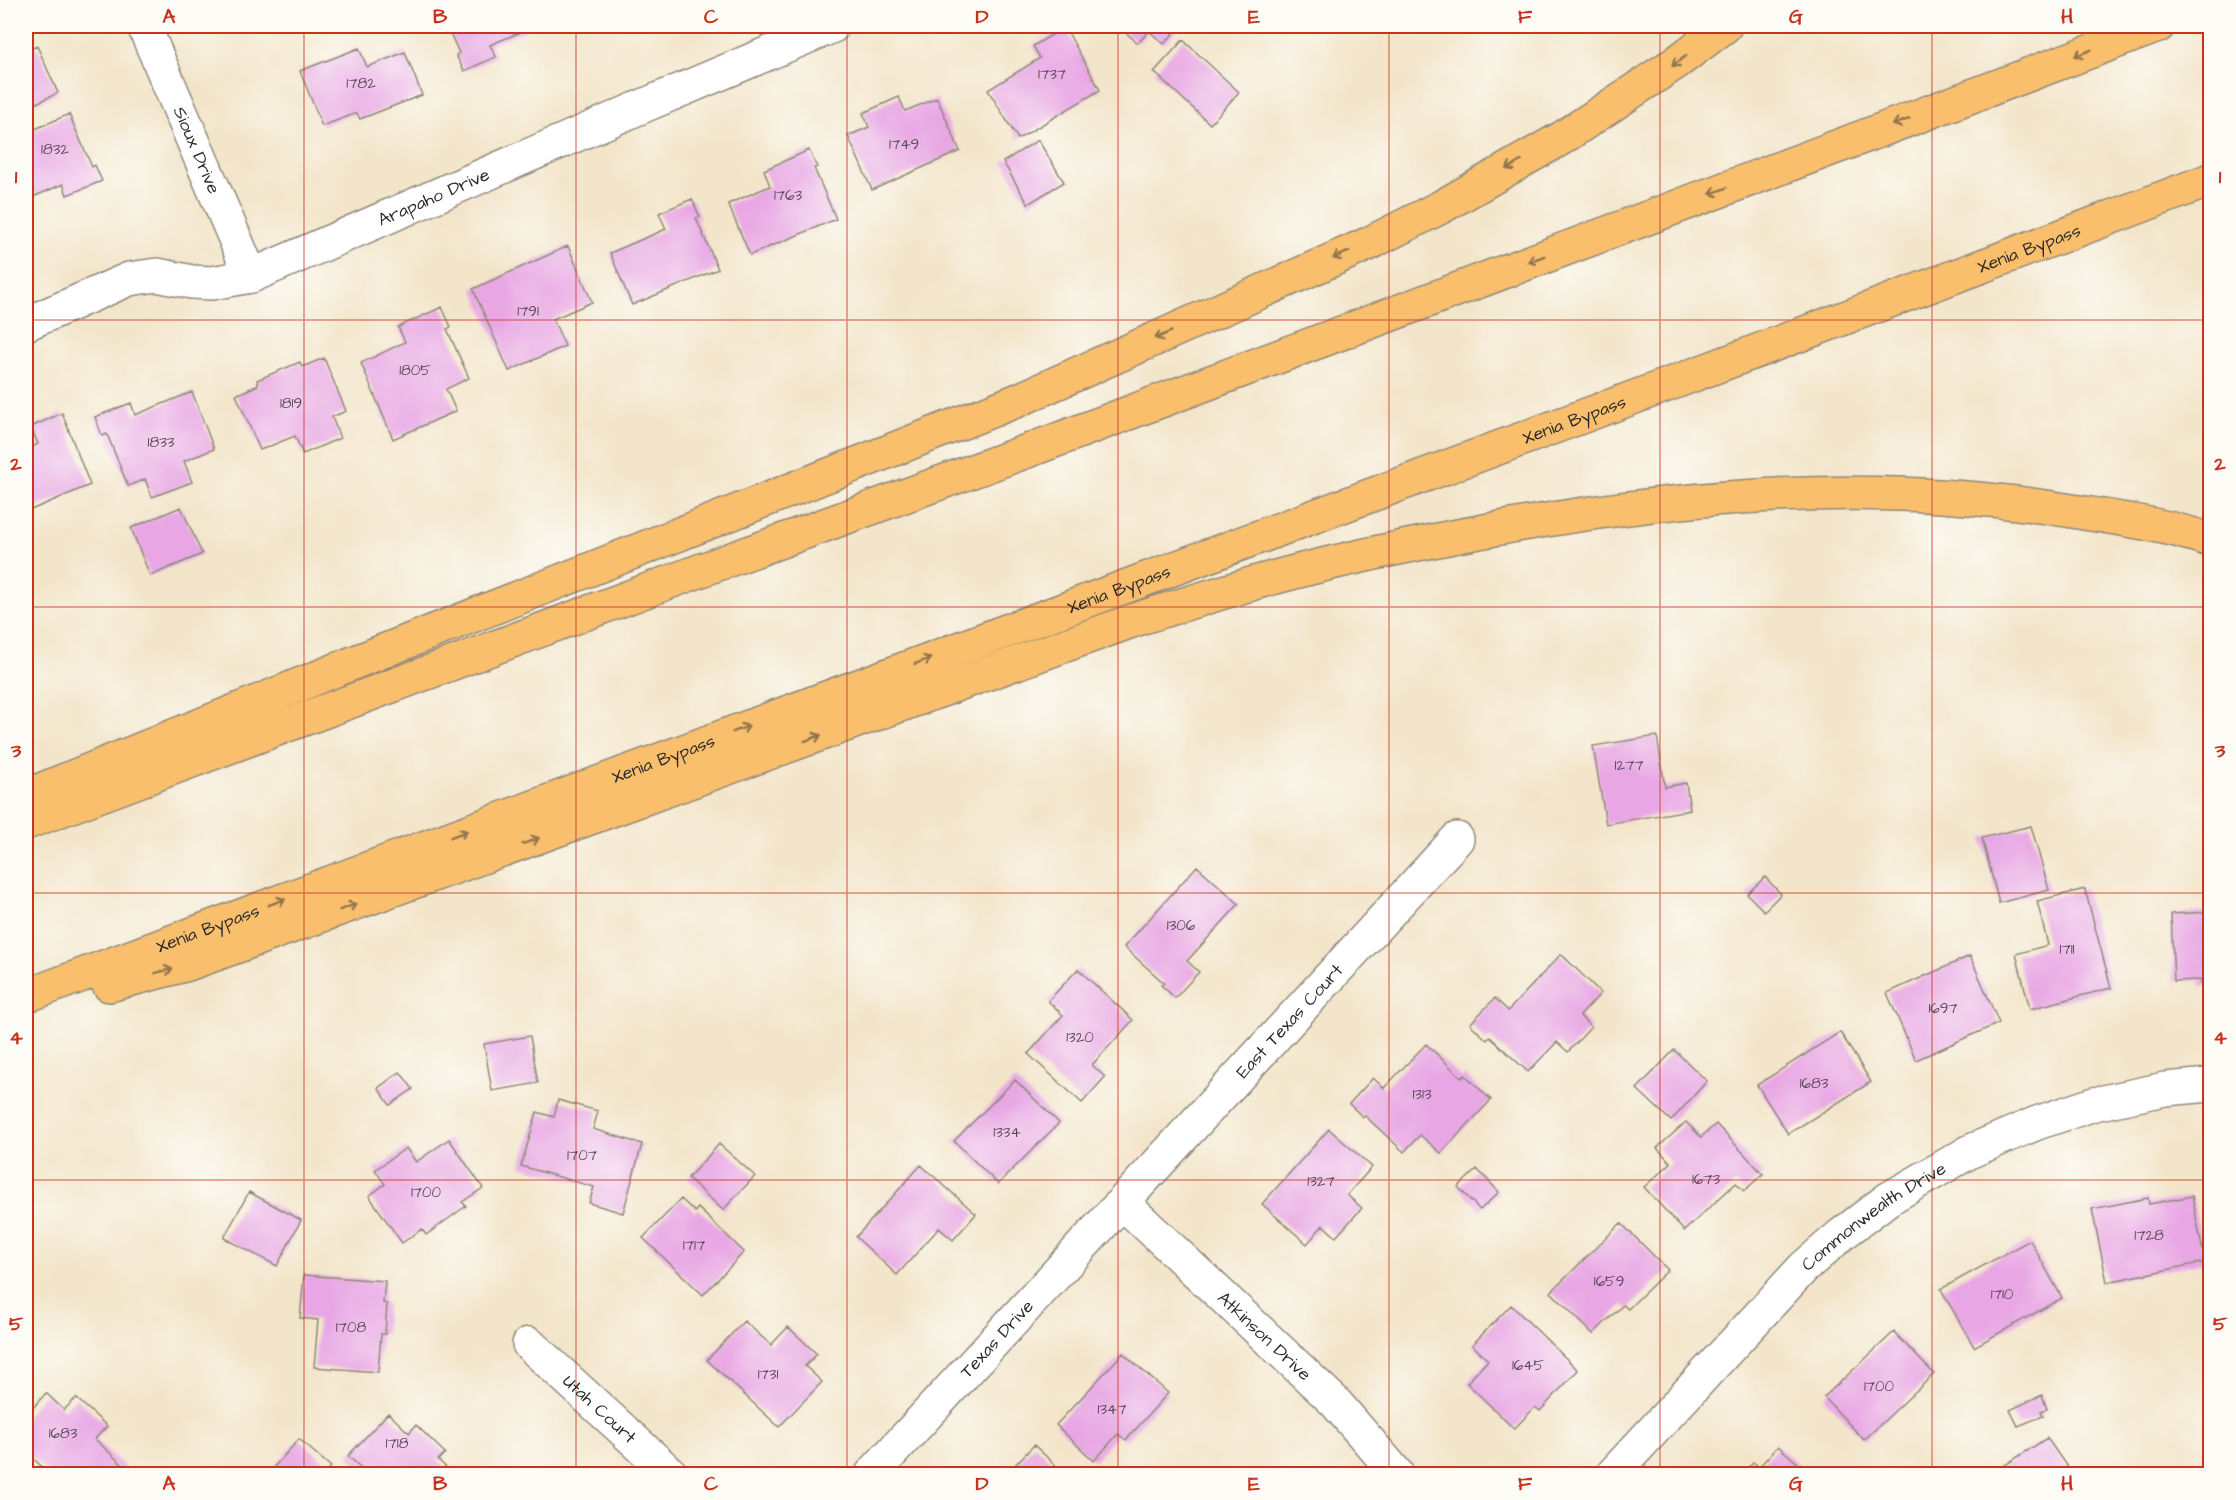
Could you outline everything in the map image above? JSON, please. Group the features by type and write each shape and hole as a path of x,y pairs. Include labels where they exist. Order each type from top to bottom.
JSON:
{"highway":[{"path":"26,796 353,663 1016,401 1370,243 1441,207 1562,138 1677,62 1725,26"},
{"path":"26,823 688,575 1030,450 2158,26"},
{"name":"Xenia Bypass","path":"26,996 2211,180"},
{"path":"26,1006 188,964 1140,618 1287,574 1417,543 1548,519 1678,501 1832,492 1935,495 2031,504 2132,521 2211,540"}],"street":[{"name":"Sioux Drive","path":"144,26 251,276"},
{"name":"Arapaho Drive","path":"26,324 129,279 157,275 192,282 212,283 251,276 632,110 833,26"},
{"name":"East Texas Court","path":"1123,1203 1457,839"},
{"name":"Commonwealth Drive","path":"1613,1474 1804,1267 1888,1199 1971,1151 2037,1123 2094,1104 2164,1089 2211,1085"},
{"name":"Texas Drive","path":"872,1474 1123,1203"},
{"name":"Atkinson Drive","path":"1123,1203 1335,1402 1397,1474"},
{"name":"Utah Court","path":"529,1344 671,1474"}],"building":[{"path":"447,26 535,26 490,45 496,57 464,71 456,55 459,53"},
{"path":"1118,26 1180,26 1164,44 1149,31 1138,43"},
{"path":"1065,27 1100,90 1018,139 988,90 1040,58 1033,46"},
{"path":"1183,40 1239,92 1210,124 1154,72"},
{"path":"37,46 58,93 26,108 26,51"},
{"path":"359,48 367,67 405,52 422,95 360,119 357,113 322,126 300,71"},
{"path":"899,97 905,111 937,98 960,151 872,190 848,136 869,127 863,113"},
{"path":"69,114 92,167 95,165 102,181 67,195 63,184 26,200 26,133"},
{"path":"1038,140 1064,182 1028,204 1003,162"},
{"path":"809,150 817,167 814,168 836,219 750,255 728,204 770,186 764,170"},
{"path":"692,199 700,217 696,218 718,269 632,305 610,253 666,229 659,213"},
{"path":"568,246 592,302 553,319 565,346 509,371 473,289"},
{"path":"442,307 451,327 447,329 469,378 446,389 456,411 393,439 361,363 405,342 398,327"},
{"path":"324,358 346,411 332,417 340,438 303,454 295,436 260,450 236,395 258,385 257,380 300,362 302,367"},
{"path":"192,392 214,449 184,461 192,482 152,497 145,479 128,486 107,434 102,436 95,417 131,403 135,415"},
{"path":"62,413 90,485 26,512 26,450 38,444 31,427"},
{"path":"181,507 202,554 150,576 131,528"},
{"path":"1657,736 1665,787 1686,783 1690,810 1606,824 1593,746"},
{"path":"2031,826 2049,890 1999,903 1982,838"},
{"path":"1197,866 1239,904 1187,961 1199,972 1175,998 1161,985 1164,983 1124,947"},
{"path":"1765,877 1781,894 1764,911 1747,894"},
{"path":"2085,889 2111,988 2030,1009 2016,954 2048,945 2037,901"},
{"path":"2210,912 2210,985 2201,986 2201,980 2174,981 2171,914"},
{"path":"1561,954 1601,993 1580,1016 1591,1027 1568,1052 1557,1042 1528,1072 1490,1037 1487,1040 1470,1024 1495,998 1508,1011"},
{"path":"1970,956 1999,1023 1916,1060 1887,993"},
{"path":"1078,969 1133,1020 1092,1065 1105,1077 1082,1103 1028,1054 1063,1015 1048,1001"},
{"path":"1840,1032 1871,1082 1788,1134 1757,1085"},
{"path":"530,1036 538,1083 492,1091 484,1044"},
{"path":"1426,1044 1462,1078 1465,1075 1491,1100 1441,1153 1420,1135 1404,1152 1349,1104 1373,1078 1384,1088"},
{"path":"1674,1050 1707,1081 1671,1121 1637,1089"},
{"path":"400,1072 413,1089 390,1105 378,1088"},
{"path":"1015,1080 1059,1123 998,1184 954,1141"},
{"path":"558,1100 598,1111 593,1129 642,1144 623,1213 589,1203 594,1187 521,1166 537,1112 554,1117"},
{"path":"1686,1122 1701,1137 1716,1124 1763,1174 1744,1191 1736,1183 1684,1231 1644,1187 1671,1163 1657,1148"},
{"path":"1329,1129 1372,1167 1347,1195 1362,1208 1336,1237 1323,1225 1307,1244 1262,1204"},
{"path":"449,1139 483,1188 462,1202 466,1206 426,1235 422,1229 402,1243 369,1196 385,1184 375,1170 406,1148 416,1162"},
{"path":"719,1144 755,1176 723,1210 688,1178"},
{"path":"921,1165 976,1214 953,1240 939,1228 897,1275 856,1237"},
{"path":"1477,1169 1499,1192 1480,1210 1458,1187"},
{"path":"249,1192 301,1220 277,1266 224,1238"},
{"path":"2192,1196 2205,1262 2107,1282 2092,1209 2148,1198 2149,1204"},
{"path":"681,1199 695,1212 698,1208 744,1252 703,1295 643,1238"},
{"path":"1621,1223 1668,1270 1628,1309 1623,1305 1593,1334 1551,1292"},
{"path":"2030,1240 2062,1298 1974,1347 1941,1289"},
{"path":"304,1275 385,1281 383,1303 387,1304 385,1334 381,1334 378,1372 314,1367 318,1320 300,1318"},
{"path":"1511,1305 1578,1370 1540,1411 1535,1407 1514,1429 1467,1383 1488,1360 1472,1345"},
{"path":"744,1321 771,1345 788,1327 817,1354 805,1366 822,1382 779,1427 707,1360"},
{"path":"1894,1332 1934,1374 1864,1440 1824,1397"},
{"path":"1123,1353 1168,1393 1126,1440 1118,1434 1094,1461 1056,1425"},
{"path":"46,1393 64,1410 76,1398 107,1426 95,1439 127,1469 122,1474 50,1474 26,1452 26,1416"},
{"path":"2042,1395 2047,1409 2041,1411 2043,1416 2018,1426 2010,1410"},
{"path":"388,1413 409,1433 416,1425 445,1453 438,1460 453,1474 368,1474 348,1456"},
{"path":"2047,1438 2072,1474 1991,1474"},
{"path":"299,1439 331,1467 325,1474 281,1474 273,1468"},
{"path":"1034,1445 1065,1474 1016,1474 1011,1469"},
{"path":"1778,1446 1810,1474 1742,1474 1753,1462 1759,1467"}]}
